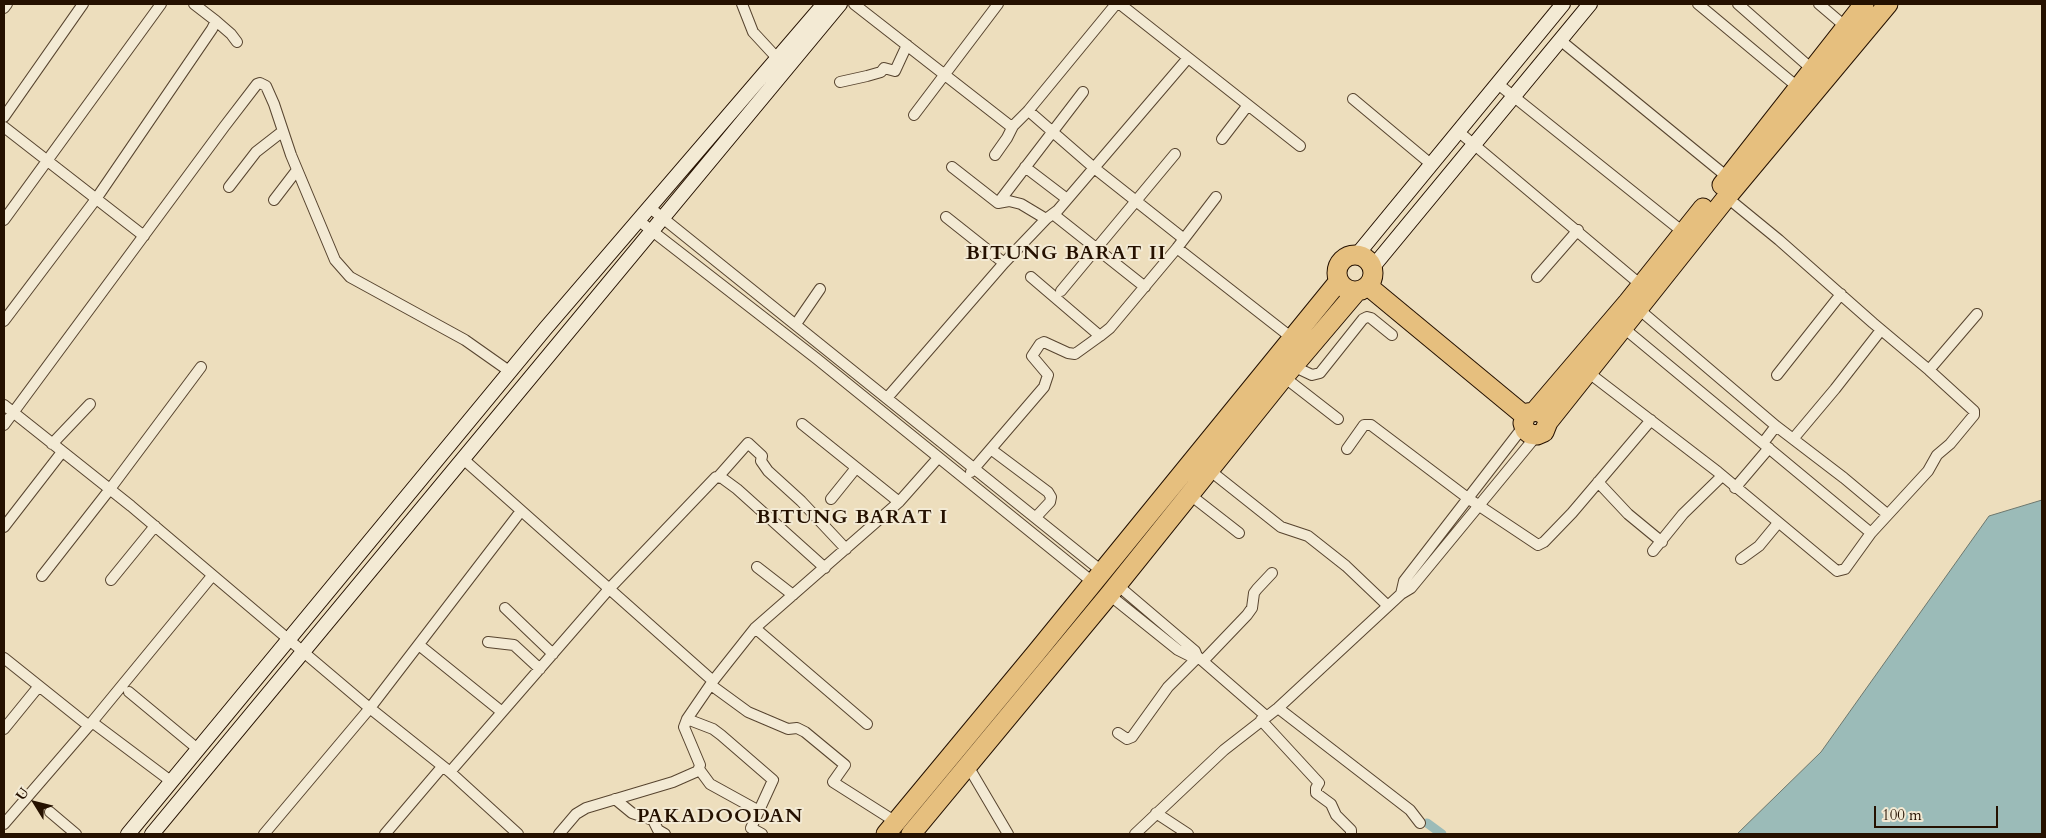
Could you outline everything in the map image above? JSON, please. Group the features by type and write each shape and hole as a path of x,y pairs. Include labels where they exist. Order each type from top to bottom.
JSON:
{"highway":[{"path":"1819,74 1846,27 1864,4"},
{"path":"1534,422 1634,305 1819,74 1888,4"},
{"path":"1634,305 1641,285 1684,232 1728,188"},
{"path":"891,828 1098,577 1214,448 1289,371 1366,282 1368,261 1356,256 1348,258 1340,264 1339,281 1347,289 1366,282"},
{"path":"910,834 1113,590 1189,494 1208,469 1214,448 1292,338 1339,281"},
{"path":"1366,282 1534,422"},
{"path":"1534,422 1589,373 1618,324"}],"street":[{"path":"4,8 7,4"},
{"path":"4,118 83,4"},
{"path":"4,220 161,4"},
{"path":"194,4 231,34 237,42"},
{"path":"742,4 753,32 777,58"},
{"path":"128,834 509,371 824,4"},
{"path":"152,834 840,4"},
{"path":"854,4 1009,125 1013,126"},
{"path":"914,115 998,4"},
{"path":"995,155 1013,126 1028,111 1116,4"},
{"path":"1120,4 1300,146"},
{"path":"1356,256 1563,4"},
{"path":"1366,282 1474,145 1590,4"},
{"path":"1698,4 1804,92"},
{"path":"1738,4 1819,74"},
{"path":"1819,4 1846,27"},
{"path":"4,321 96,199 216,21"},
{"path":"1560,40 1728,188 1780,240 1929,370 1974,412 1974,415 1950,444 1937,455 1922,478 1887,514 1845,568 1840,571 1722,476 1589,373"},
{"path":"840,82 881,72 884,68 894,71 907,45"},
{"path":"887,398 1004,263 1068,199 1188,58"},
{"path":"4,425 257,84 260,83 266,86 297,170 334,260 350,277 465,340 509,371"},
{"path":"1498,84 1684,232"},
{"path":"998,203 1083,92"},
{"path":"1353,99 1432,165"},
{"path":"1222,139 1248,105"},
{"path":"1031,113 1136,202 1184,239"},
{"path":"4,127 144,236"},
{"path":"229,187 256,152 283,131"},
{"path":"1459,132 1578,230 1641,285"},
{"path":"1061,291 1175,154"},
{"path":"952,167 998,203 1009,201 1021,204 1050,217 1096,249 1145,287"},
{"path":"1025,167 1068,199"},
{"path":"274,200 297,170"},
{"path":"964,479 992,450 1044,387 1048,375 1032,356 1040,344 1044,342 1068,353 1075,354 1110,328 1177,248 1216,197"},
{"path":"649,207 1036,517 1113,590 1145,625 1184,654 1200,658"},
{"path":"946,217 1004,263"},
{"path":"638,220 651,232 739,297 964,479 1098,577"},
{"path":"1537,277 1578,230"},
{"path":"1177,248 1292,338"},
{"path":"1032,277 1100,336"},
{"path":"739,297 748,286"},
{"path":"796,324 820,289"},
{"path":"1777,375 1841,294"},
{"path":"1634,305 1776,426 1887,514"},
{"path":"1929,370 1977,314"},
{"path":"1289,371 1312,375 1320,373 1362,318 1371,318 1392,335"},
{"path":"1618,324 1871,533"},
{"path":"1793,439 1836,389 1881,330"},
{"path":"817,359 826,348"},
{"path":"42,576 201,367"},
{"path":"1289,371 1338,419"},
{"path":"52,444 90,404"},
{"path":"4,405 156,526 212,576 446,770 518,834"},
{"path":"1347,448 1364,425 1371,425 1469,499 1538,545 1554,532 1651,420"},
{"path":"1401,594 1404,581 1469,499 1534,422"},
{"path":"1135,834 1224,750 1278,708 1401,594 1411,588 1479,506 1534,422"},
{"path":"802,424 899,502"},
{"path":"1735,488 1766,445 1776,426"},
{"path":"718,478 748,443 762,456 761,461 768,472 802,501 846,549"},
{"path":"992,450 1048,492 1051,497 1050,502 1036,517"},
{"path":"4,527 62,452"},
{"path":"462,458 610,589 712,683 748,712 788,729 796,728 805,732 845,765 834,782 891,828"},
{"path":"759,811 710,784 699,769 700,765 686,733 684,726 687,719 712,683 756,628 899,502 938,458"},
{"path":"831,499 856,468"},
{"path":"1208,469 1281,527 1308,536 1346,566 1388,606"},
{"path":"1653,551 1683,514 1722,476"},
{"path":"385,834 502,712 610,589 712,480 722,478 737,489 825,568"},
{"path":"1598,482 1628,514 1662,542"},
{"path":"1189,494 1239,533"},
{"path":"264,834 370,708 521,511"},
{"path":"1741,559 1759,546 1778,523"},
{"path":"111,580 156,526"},
{"path":"757,567 793,595"},
{"path":"1118,733 1127,739 1132,738 1168,687 1247,615 1252,608 1254,593 1272,573"},
{"path":"4,824 91,724 212,576"},
{"path":"1113,590 1153,615 1194,651 1263,718 1319,783 1316,793 1331,804 1336,815 1351,830 1351,834"},
{"path":"505,608 553,654"},
{"path":"1145,625 1153,615"},
{"path":"756,628 868,724"},
{"path":"488,642 514,645 540,669"},
{"path":"419,645 502,712"},
{"path":"4,658 39,686 172,782"},
{"path":"4,729 39,686"},
{"path":"129,692 200,747 216,757"},
{"path":"1278,708 1410,810 1420,822"},
{"path":"687,719 713,729 773,780 751,828 762,834"},
{"path":"968,766 1008,834"},
{"path":"559,834 582,810 673,782 699,769"},
{"path":"615,799 632,814 653,820 658,830 665,834"},
{"path":"50,812 76,834"},
{"path":"1156,813 1188,834"}],"water":[{"path":"2042,500 2042,834 1737,834 1821,752 1989,516"}],"waterway":[{"path":"1427,823 1442,834"}],"district":[{"name":"BITUNG BARAT II","path":"1066,254"},
{"name":"BITUNG BARAT I","path":"852,518"},
{"name":"PAKADOODAN","path":"720,817"}]}
